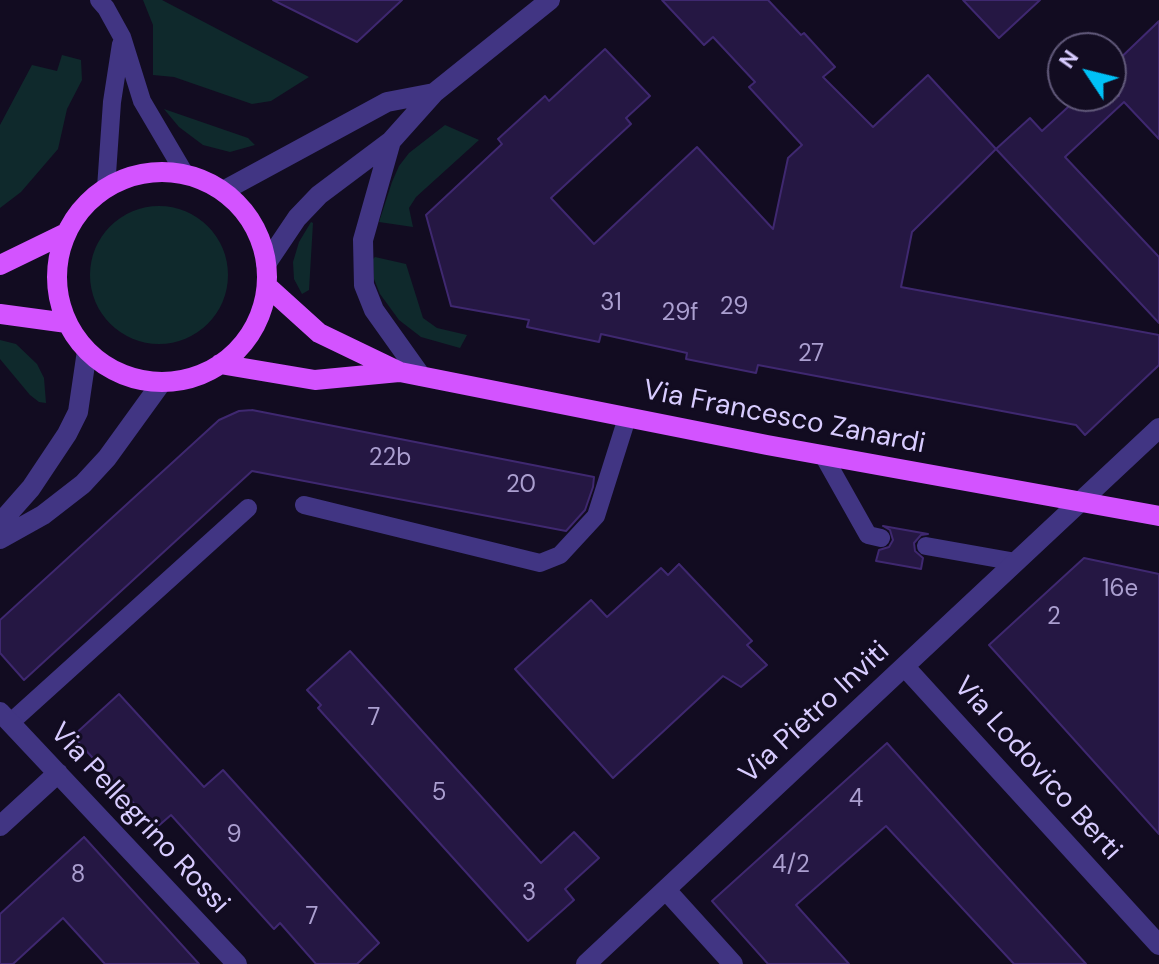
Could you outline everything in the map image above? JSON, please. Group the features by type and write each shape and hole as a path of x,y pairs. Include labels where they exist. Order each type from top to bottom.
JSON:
{"main road":[{"path":"145,173 185,174 223,191 239,205 252,223 266,264 267,286 262,308 253,329 239,348 220,364 193,377 162,382 129,377 87,351 67,323 56,278 59,255 66,233 83,207 106,188 145,173"},
{"path":"0,265 66,233"},
{"name":"Via Francesco Zanardi","path":"267,286 319,333 400,372 627,418 1159,516"},
{"path":"0,314 67,323"},
{"name":"Via Francesco Zanardi","path":"220,364 315,380 400,372"}],"street":[{"path":"266,264 297,218 319,195 391,141 434,93 550,0"},
{"path":"223,191 387,102 434,93"},
{"path":"391,141 363,240 364,285 374,310 421,376"},
{"path":"0,523 31,488 67,434 78,412 87,351"},
{"path":"0,539 43,515 83,484 107,458 162,382"},
{"name":"Via Pietro Inviti","path":"586,964 1159,428"},
{"name":"Via Lodovico Berti","path":"905,667 1159,945"},
{"name":"Via Pellegrino Rossi","path":"5,717 237,964"},
{"path":"0,826 58,773"},
{"path":"666,890 733,964"}],"lane":[{"path":"99,0 122,37 142,101 185,174"},
{"path":"106,188 112,102 122,37"},
{"path":"304,505 540,563 560,555 596,516 627,418"},
{"path":"823,455 868,535 881,538"},
{"path":"5,717 248,508"},
{"path":"926,546 1016,562"}],"green space":[{"path":"143,0 162,0 309,77 271,101 252,104 174,77 153,75 153,25"},
{"path":"62,55 81,60 82,80 67,109 58,149 21,192 0,208 0,125 32,65 57,71"},
{"path":"164,109 248,138 255,145 230,152 203,145 179,127"},
{"path":"445,125 479,140 416,197 409,208 413,227 379,222 399,166 409,153"},
{"path":"159,206 185,211 208,226 223,249 228,275 223,301 208,324 185,339 159,344 133,339 110,324 95,301 90,275 95,249 110,226 133,211"},
{"path":"311,222 309,290 302,294 294,279 293,262 299,242"},
{"path":"375,257 406,264 423,318 437,328 467,335 460,348 421,337 399,320 380,294 374,279"},
{"path":"0,340 16,344 37,364 44,378 46,403 30,395 0,359"}],"building":[{"path":"273,0 402,0 357,42"},
{"path":"662,0 768,0 835,67 823,77 873,127 928,75 996,149 912,232 901,287 1159,335 1159,365 1085,435 1076,425 758,365 756,373 686,359 687,353 601,334 599,342 527,327 529,320 451,306 426,215 502,144 498,139 545,96 549,101 605,49 650,96 626,118 631,124 551,198 594,244 697,147 773,229 788,158 802,145 749,87 755,82 713,37 704,45"},
{"path":"963,0 1040,0 999,38"},
{"path":"1159,21 1159,139 1127,105 1127,52"},
{"path":"1063,112 1113,112 1065,157 1159,257 1159,323 996,149 1030,118 1042,131"},
{"path":"252,410 594,477 593,487 585,510 566,531 252,471 24,680 0,653 0,620 219,420 239,411"},
{"path":"883,526 928,534 921,535 914,543 915,551 923,558 921,569 876,561 879,550 889,547 893,540 890,530"},
{"path":"1084,558 1159,574 1159,834 989,645"},
{"path":"679,564 752,641 747,645 767,665 741,687 723,676 613,778 515,669 591,600 607,617 661,568 668,575"},
{"path":"350,651 541,863 574,832 599,858 565,889 574,900 528,941 318,708 321,705 307,690"},
{"path":"119,694 204,787 223,770 379,943 357,964 316,964 280,923 274,929 171,815 156,828 73,736"},
{"path":"887,743 1086,964 1014,964 886,826 796,905 849,964 768,964 712,901"},
{"path":"84,837 199,964 105,964 63,918 13,964 0,964 0,914"}]}
